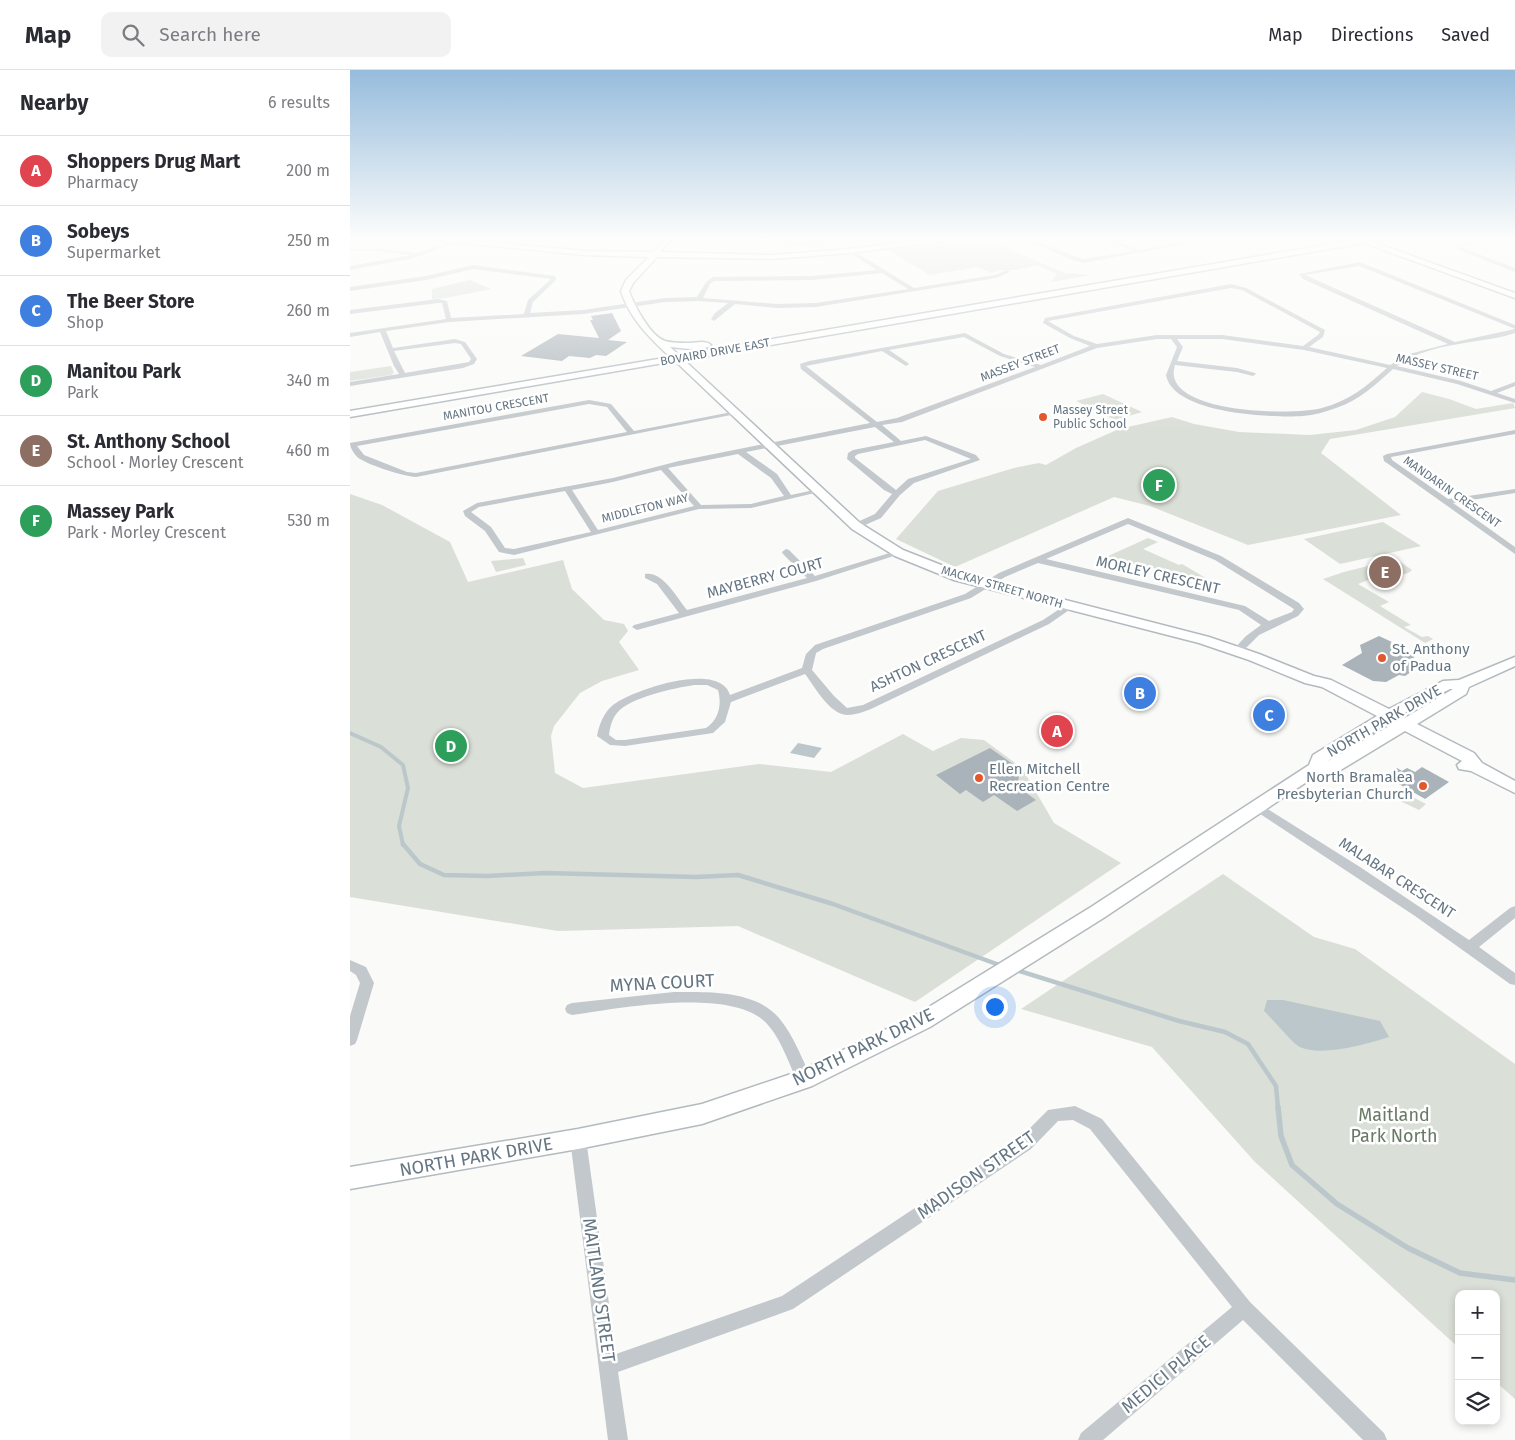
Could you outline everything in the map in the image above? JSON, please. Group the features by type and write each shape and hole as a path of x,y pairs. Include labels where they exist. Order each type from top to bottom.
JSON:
{"main road":[{"name":"BOVAIRD DRIVE EAST","path":"350,407 628,360 674,356 722,344 963,303"},
{"name":"BOVAIRD DRIVE EAST","path":"350,414 674,356 993,303"},
{"name":"MACKAY STREET NORTH","path":"629,304 643,326 856,526 899,553 935,569 986,585 1177,633 1237,651 1310,680 1318,689 1391,722 1460,764 1476,767 1515,788"},
{"path":"628,360 651,352 661,343 686,346 722,344"},
{"name":"NORTH PARK DRIVE","path":"350,1178 578,1139 702,1114 804,1078 910,1029 1098,912 1316,768 1333,767 1391,722 1461,691 1460,685 1515,661"}],"street":[{"path":"350,312 423,303"},
{"path":"445,303 449,320"},
{"path":"526,316 529,303"},
{"path":"350,335 449,320 583,312 639,303"},
{"path":"714,319 717,314 733,303"},
{"path":"744,303 777,306 830,303"},
{"path":"1096,346 1072,337 1045,322 1047,319 1136,303"},
{"path":"1270,303 1323,331 1322,336 1304,348"},
{"path":"1361,303 1454,344"},
{"path":"1453,303 1515,329"},
{"path":"1173,337 1180,347 1169,374 1170,381 1179,393 1220,407 1264,414 1301,414 1332,407 1362,394 1392,367 1409,356 1515,329"},
{"path":"382,330 396,366 404,375"},
{"path":"900,443 803,368 802,365 965,335 1002,355 1042,367"},
{"name":"MASSEY STREET","path":"771,446 914,416 1096,346 1132,340 1173,337 1222,337 1304,348 1459,382 1515,401"},
{"path":"350,384 463,366 472,363 474,359 463,343 455,341 391,350"},
{"path":"883,349 906,364"},
{"path":"1174,363 1237,370 1253,374"},
{"path":"1493,392 1515,384"},
{"name":"MANITOU CRESCENT","path":"632,433 609,405 589,402 351,445 361,457 406,474 416,475 737,413"},
{"name":"MANDARIN CRESCENT","path":"1515,432 1387,456 1388,461 1515,551"},
{"path":"856,526 878,516 897,493 911,481 976,460 973,457 926,438 856,452 850,455 851,458 880,482 897,493"},
{"name":"MIDDLETON WAY","path":"771,446 663,467 613,480 477,505 468,509 468,514 488,529 500,548 508,551 521,550 700,508 751,506 819,491"},
{"path":"739,451 774,476 788,497"},
{"name":"MIDDLETON WAY","path":"663,467 700,508"},
{"name":"MIDDLETON WAY","path":"567,488 596,533"},
{"path":"1447,502 1515,492"},
{"name":"MORLEY CRESCENT","path":"986,585 1002,575 1128,522 1218,558 1299,609 1295,614 1268,625 1251,635 1237,651"},
{"path":"786,552 813,579"},
{"name":"MAYBERRY COURT","path":"637,627 813,579 899,553"},
{"name":"MORLEY CRESCENT","path":"1038,560 1242,608 1268,625"},
{"path":"648,576 660,582 685,614"},
{"path":"726,700 807,670 808,657 812,650 818,646 968,596 986,585"},
{"name":"ASHTON CRESCENT","path":"807,670 837,706 844,710 854,711 1046,622 1070,606"},
{"path":"691,681 715,683 723,689 726,700 720,722 716,728 709,731 614,744 604,736 604,729 614,710 621,704 691,681"},
{"name":"MALABAR CRESCENT","path":"1258,807 1470,946 1515,980"},
{"path":"1470,946 1515,911"},
{"path":"350,965 361,970 367,983 350,1040"},
{"name":"MYNA COURT","path":"572,1009 714,997 754,1005 768,1016 778,1029 804,1078"},
{"name":"MADISON STREET","path":"609,1366 787,1303 1024,1144 1054,1115 1074,1113 1096,1124 1244,1308 1377,1440"},
{"name":"MAITLAND STREET","path":"578,1139 618,1440"},
{"name":"MEDICI PLACE","path":"1088,1440 1244,1308"}],"green space":[{"path":"391,366 394,373 391,375 350,381 350,372"},
{"path":"1422,392 1476,409 1513,403 1515,408 1330,439 1321,453 1401,515 1248,545 1150,506 1114,497 955,567 896,539 938,491 1014,468 1039,463 1046,465 1076,448 1119,429 1172,417 1194,424 1239,432 1310,435 1356,430 1395,417"},
{"path":"1103,394 1142,412 1115,420 1076,401"},
{"path":"350,494 382,505 450,542 468,582 563,560 572,589 604,620 624,624 628,631 619,642 639,670 602,681 580,693 554,726 551,736 555,773 583,788 759,764 831,772 903,734 933,751 961,738 984,740 1022,768 1054,823 1121,863 915,1002 738,926 558,931 350,897"},
{"path":"1383,522 1421,546 1340,564 1304,539"},
{"path":"1148,538 1158,542 1143,549 1179,565 1182,564 1214,583 1198,586 1200,579 1106,557"},
{"path":"523,558 526,565 496,572 491,561"},
{"path":"1396,559 1412,570 1402,574 1391,571 1358,584 1389,602 1380,606 1411,625 1404,627 1422,637 1428,636 1433,639 1425,643 1323,579"},
{"path":"1399,790 1426,804 1419,810 1392,797"},
{"name":"Maitland Park North","path":"1223,874 1314,937 1355,949 1515,1064 1515,1399 1500,1386 1500,1290 1455,1290 1455,1344 1255,1162 1152,1047 1021,1009"}],"shaded area":[{"path":"798,743 822,748 814,758 790,753"},
{"path":"1267,1000 1283,1000 1380,1021 1389,1037 1357,1046 1320,1051 1309,1050 1300,1047 1292,1041 1264,1011"}],"building":[{"path":"612,313 621,331 608,340 627,342 606,356 596,355 590,358 569,356 562,361 521,356 558,334 599,338 590,320 593,320 591,316"},
{"name":"St. Anthony of Padua","path":"1379,636 1415,657 1408,660 1411,672 1405,676 1399,675 1386,682 1373,681 1342,665 1362,653 1360,645"},
{"name":"Ellen Mitchell Recreation Centre","path":"990,748 1020,769 1018,782 1014,784 1036,800 1017,811 994,795 983,802 966,790 960,794 936,775"},
{"name":"North Bramalea Presbyterian Church","path":"1422,767 1449,782 1425,799 1385,776 1397,768 1402,771 1407,768 1415,772"}],"waterway":[{"path":"350,733 381,747 403,765 408,788 399,826 403,845"},
{"path":"403,844 420,864 444,875 487,876 545,873 696,877 738,875 833,904 1002,966"},
{"path":"1016,970 1179,1021 1225,1032 1248,1044 1276,1086 1278,1108"},
{"path":"1278,1107 1281,1136 1292,1165 1337,1204 1408,1248 1460,1273 1515,1280"}],"place":[{"name":"Massey Street Public School","path":"1043,417"},
{"name":"Massey Park","path":"1159,485"},
{"name":"St. Anthony School","path":"1385,572"},
{"name":"St. Anthony of Padua","path":"1382,658"},
{"name":"Sobeys","path":"1140,693"},
{"name":"The Beer Store","path":"1269,715"},
{"name":"Shoppers Drug Mart","path":"1057,731"},
{"name":"Manitou Park","path":"451,746"},
{"name":"Ellen Mitchell Recreation Centre","path":"979,778"},
{"name":"North Bramalea Presbyterian Church","path":"1423,786"}]}
